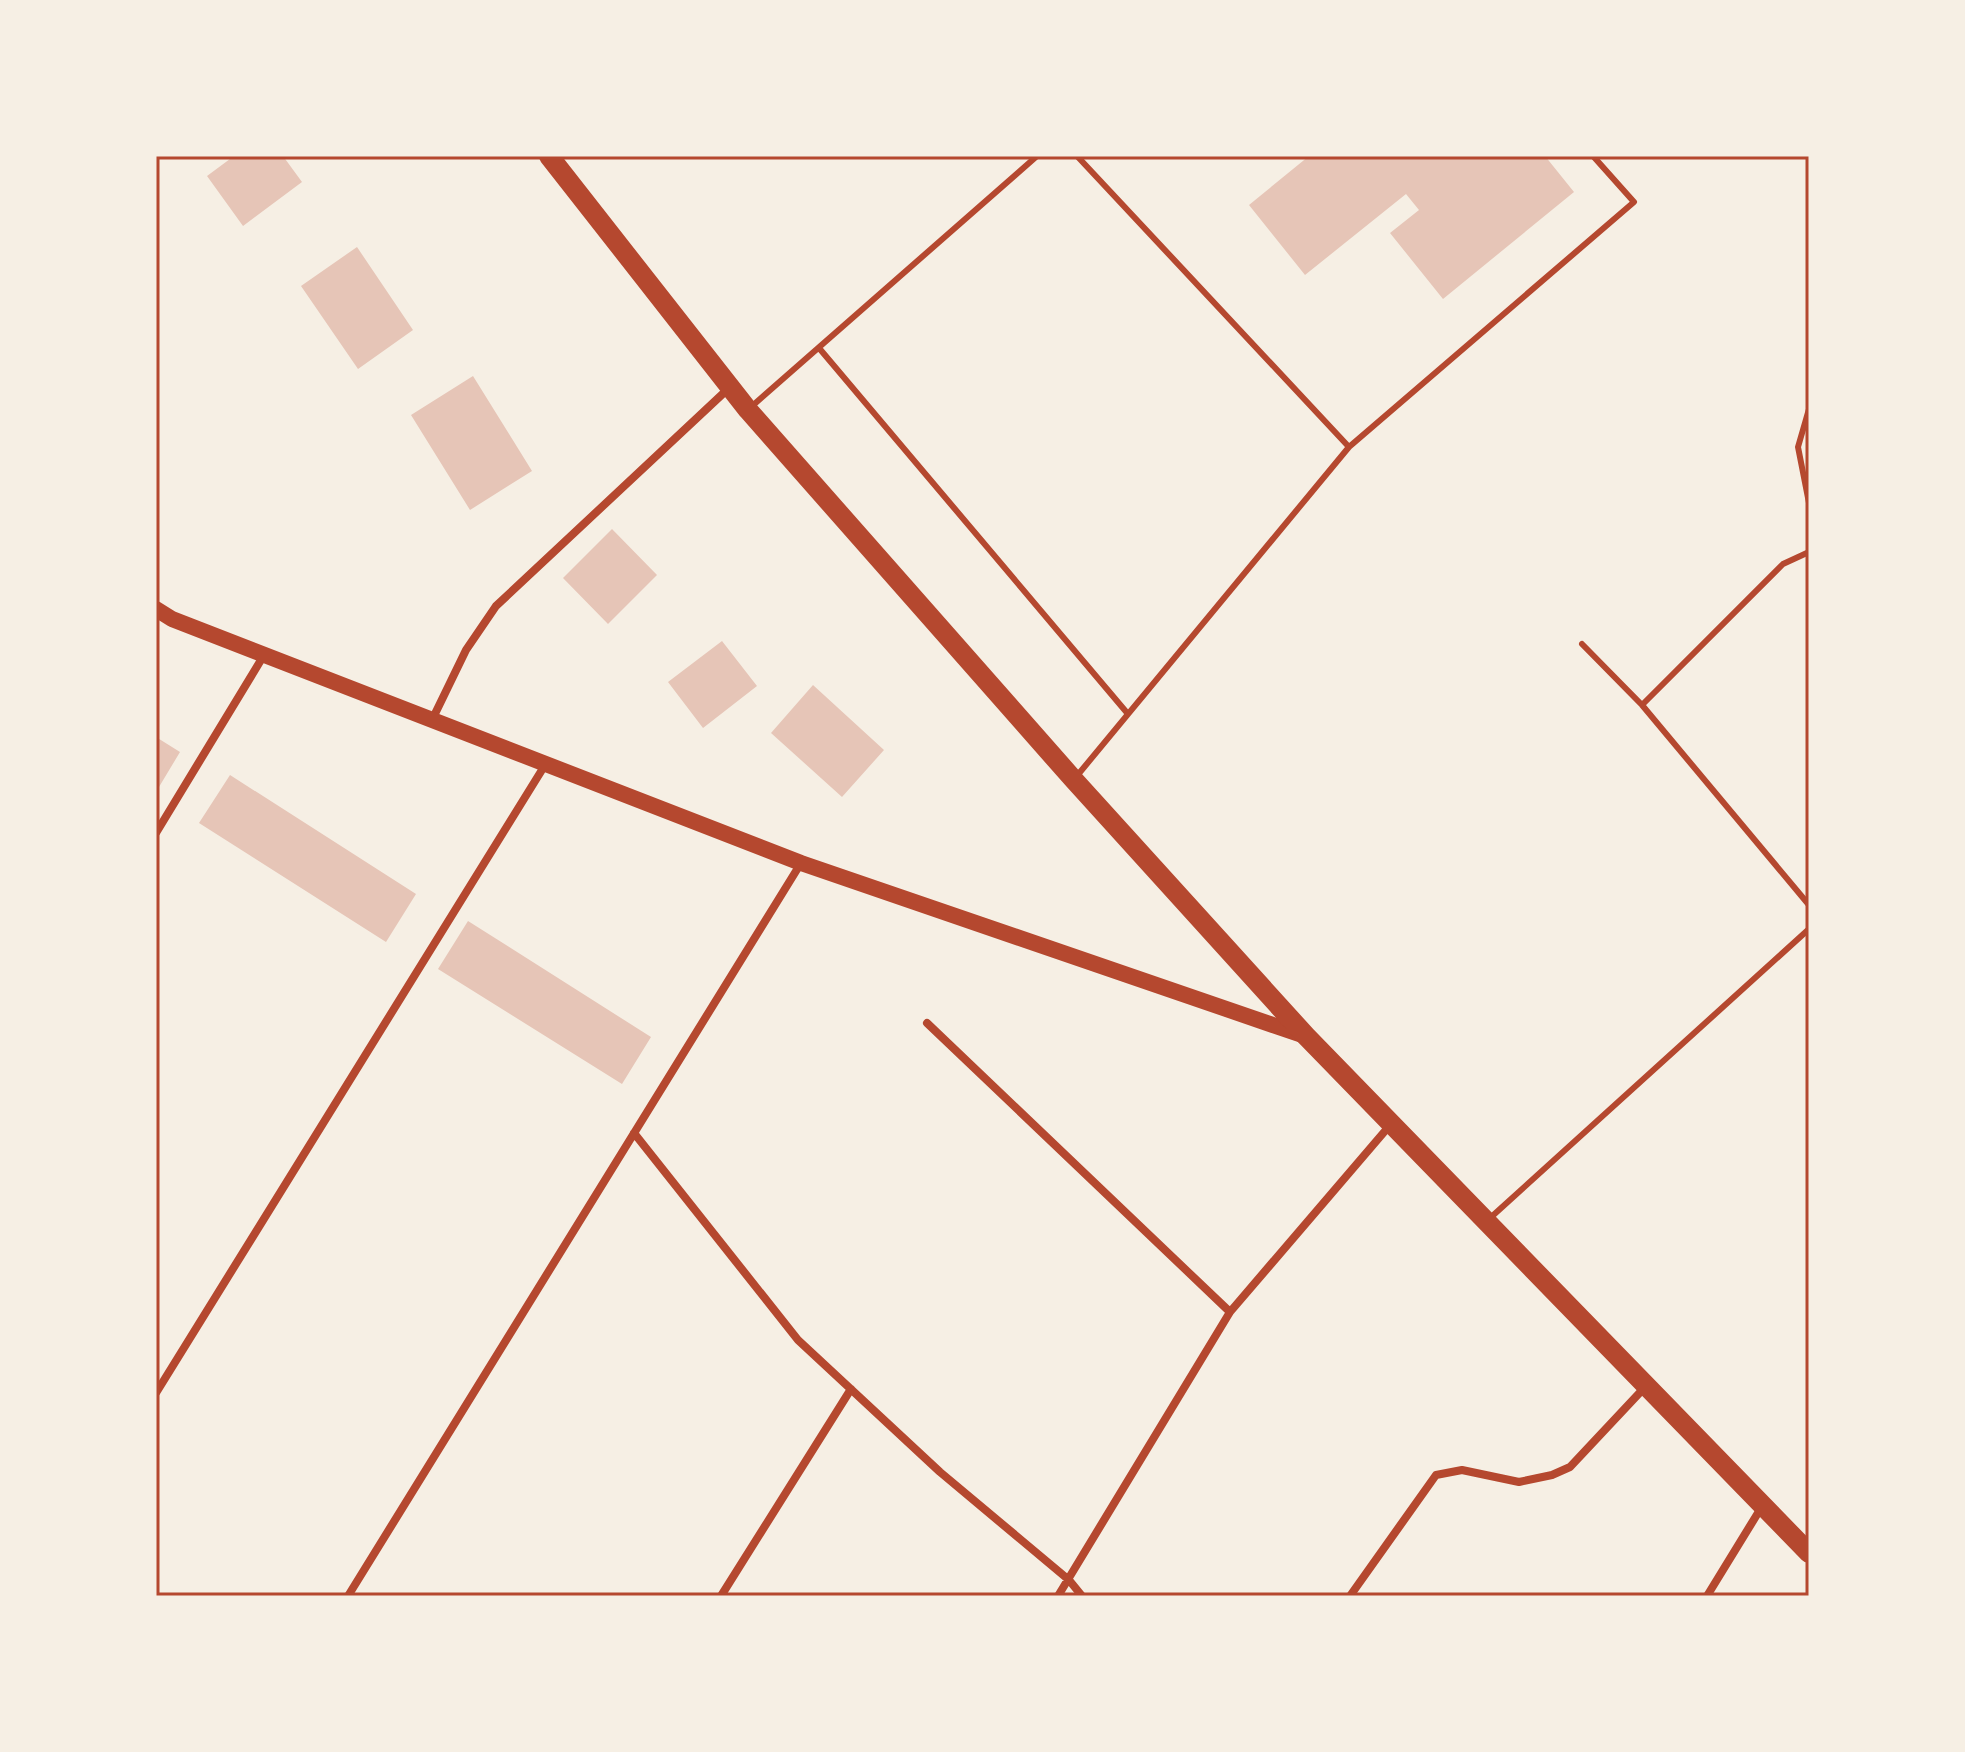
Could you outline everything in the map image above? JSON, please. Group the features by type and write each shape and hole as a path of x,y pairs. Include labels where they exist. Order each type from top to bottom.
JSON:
{"main road":[{"path":"549,156 748,410 1074,780 1306,1036 1809,1553"},
{"path":"156,609 172,619 801,863 1306,1036"}],"street":[{"path":"431,720 466,650 496,606 730,387"},
{"path":"156,833 264,655"},
{"path":"156,1393 545,765"},
{"path":"348,1596 801,863"},
{"path":"927,1023 1230,1312"},
{"path":"1058,1596 1230,1312 1393,1122"},
{"path":"634,1133 798,1340 940,1472 1069,1580 1082,1596"},
{"path":"1350,1596 1436,1475 1462,1470 1519,1482 1561,1471 1570,1467 1646,1386"},
{"path":"721,1596 851,1389"},
{"path":"1707,1596 1762,1507"}],"lane":[{"path":"748,410 1037,156"},
{"path":"1077,156 1349,447"},
{"path":"1074,780 1349,447 1634,202 1593,156"},
{"path":"819,348 1128,714"},
{"path":"1809,409 1798,447 1809,503"},
{"path":"1642,705 1783,564 1809,552"},
{"path":"1582,644 1642,705 1809,905"},
{"path":"1486,1221 1809,929"}],"building":[{"path":"234,156 283,156 302,182 243,226 207,176"},
{"path":"1309,156 1545,156 1574,192 1443,299 1390,233 1419,210 1406,194 1305,275 1249,205"},
{"path":"357,247 413,330 358,369 301,286"},
{"path":"473,376 532,471 470,510 411,415"},
{"path":"612,529 657,575 608,624 563,578"},
{"path":"722,641 757,686 703,728 668,682"},
{"path":"813,685 884,750 842,797 771,733"},
{"path":"156,737 180,752 156,792"},
{"path":"230,775 416,894 386,942 199,823"},
{"path":"468,921 651,1037 622,1084 438,969"}]}
